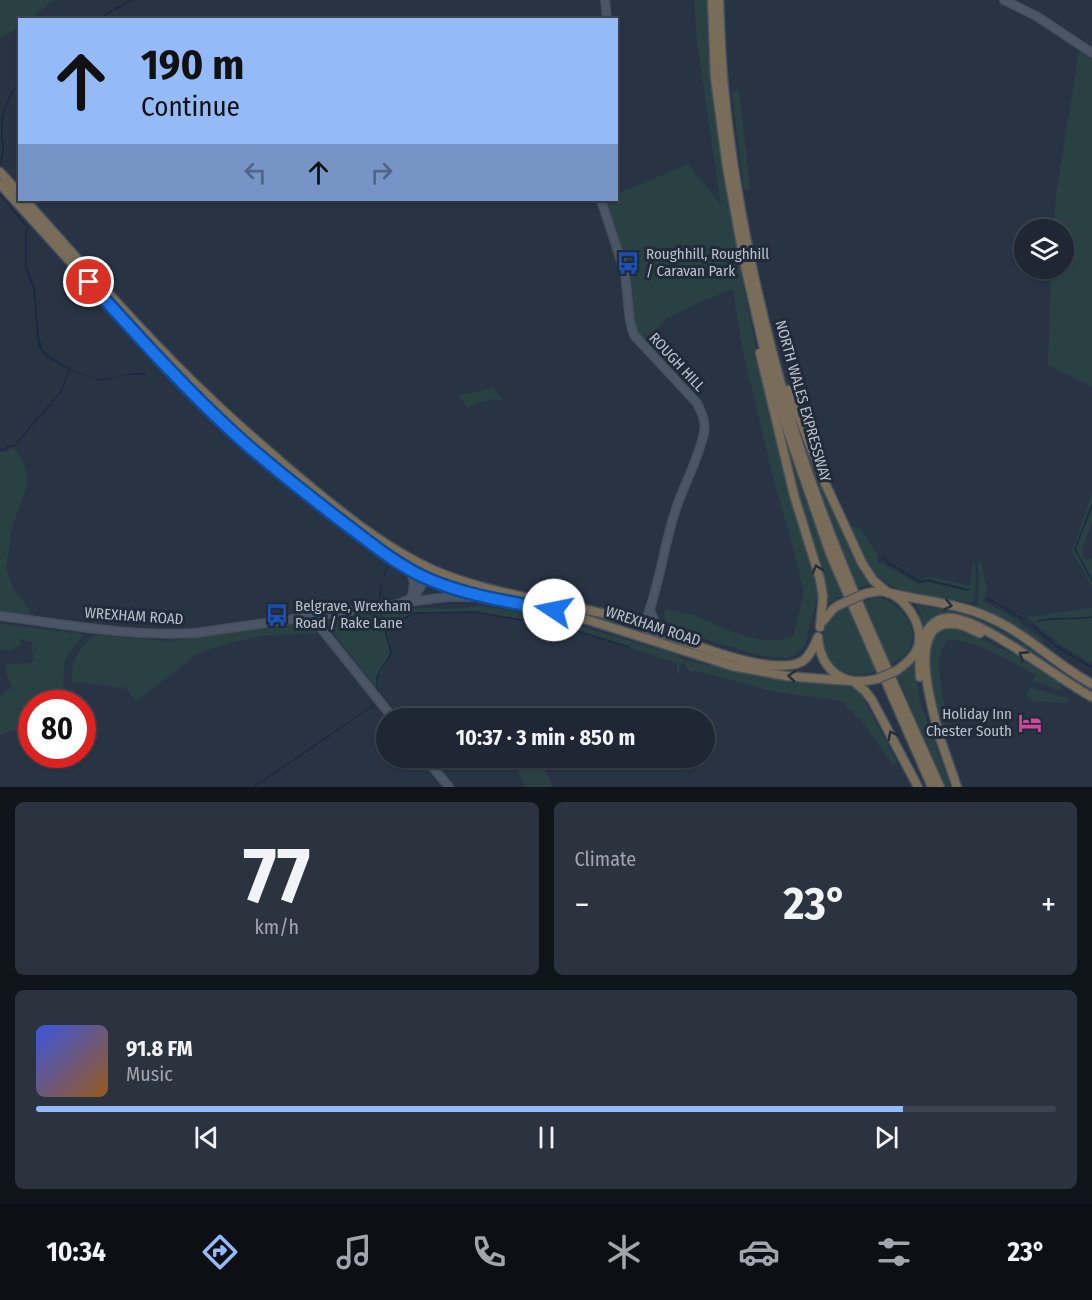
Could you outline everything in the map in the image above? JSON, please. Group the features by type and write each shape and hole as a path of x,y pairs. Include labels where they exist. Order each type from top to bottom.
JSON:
{"highway":[{"name":"NORTH WALES EXPRESSWAY","path":"712,0 715,78 727,167 744,261 770,370 785,423 831,556 932,787"},
{"name":"NORTH WALES EXPRESSWAY","path":"719,0 723,78 746,236 765,320 793,424 839,555 940,787"},
{"path":"0,172 18,192"},
{"path":"0,184 151,351 237,436 315,501 411,570 429,573"},
{"path":"26,201 156,344 214,402 321,495 429,573"},
{"path":"744,261 753,321 768,390 794,495 820,579 823,597 819,646 826,663 837,674 865,691 879,711 918,787"},
{"path":"765,320 797,414 862,563 873,580 912,614 918,625 920,681 924,698 957,787"},
{"name":"WREXHAM ROAD","path":"429,573 459,590 554,610 732,666 758,672 852,682"},
{"name":"WREXHAM ROAD","path":"429,573 491,590 612,615 718,653 755,663 785,666 805,659 818,637"},
{"path":"820,627 827,614 839,605 864,594 878,591 956,606 985,616 1018,633 1092,684"},
{"path":"852,682 877,679 896,671 914,654 928,627 944,618 963,620 995,636 1092,697"},
{"path":"940,738 925,675 926,651 932,634 942,626 953,623 982,634 995,636"}],"street":[{"path":"605,0 607,18"},
{"path":"1004,0 1038,17 1092,53"},
{"name":"ROUGH HILL","path":"601,201 625,273 630,322 634,335 697,403 704,415 701,444 670,528 650,610 644,625"},
{"path":"408,601 414,583 411,570"},
{"path":"408,601 419,592 429,573"},
{"name":"WREXHAM ROAD","path":"0,616 169,635 391,606 408,601 448,597 486,597"},
{"path":"650,610 657,627 663,633"},
{"path":"316,615 320,627 385,708"},
{"path":"644,625 649,633 668,644"},
{"path":"433,768 449,787"}],"green space":[{"path":"0,0 53,0 31,18 18,18 18,29 0,38"},
{"path":"694,0 708,0 721,150 746,299 767,397 767,407 818,594 805,645 794,656 787,658 762,656 698,637 667,625 664,615 665,609 683,612 742,635 780,640 793,636 804,593 742,347 733,289 668,318 643,341 632,314 627,267 604,201 618,201 618,194 688,164 721,205 697,43"},
{"path":"1079,51 1092,60 1092,387 1048,365 1051,279 1074,279 1074,219 1055,219 1056,195"},
{"path":"739,90 750,189 744,189 732,92"},
{"path":"492,387 504,401 485,400 468,408 459,395 478,392"},
{"path":"775,405 806,502 842,595 830,603 791,473"},
{"path":"794,416 836,518 867,579 867,585 858,589 823,503"},
{"path":"14,447 24,464 28,483 12,527 6,569 15,592 29,609 30,616 0,613 0,452"},
{"path":"1092,493 1092,520 1082,551 1083,557 1088,560 1092,558 1092,587 1072,551"},
{"path":"849,526 861,529 880,562 918,584 928,582 968,591 928,580 921,582 926,577 931,577 970,586 973,562 975,562 976,586 973,601 971,603 921,595 896,588 885,582 868,564"},
{"path":"981,561 987,590 983,601 1014,618 1044,641 1042,643 1022,630 1023,626 1021,629 977,607 978,562"},
{"path":"874,597 892,603 906,617 910,625 912,635 907,653 891,664 864,601"},
{"path":"916,605 956,611 989,623 1039,654 1048,664 1076,684 995,630 962,614 943,613 932,618 923,626"},
{"path":"481,606 539,614 678,655 682,659 766,678 847,685 863,698 897,762 893,766 863,723 841,701 775,692 702,672 690,671 682,662 677,676 677,663 564,627 475,612 416,613 386,625 390,653 387,665 378,677 380,694 324,620 405,609"},
{"path":"847,607 876,671 859,674 844,671 833,664 826,652 823,640 826,627 833,615"},
{"path":"1092,608 1092,664 1061,645 1027,617"},
{"path":"309,622 317,633 261,636 199,653 136,701 126,688 72,682 74,661 77,655 96,635 169,641"},
{"path":"0,624 84,634 68,654 64,663 63,690 18,690 18,736 14,730 1,735 0,733 0,696 12,687 7,676 8,664 32,663 34,659 31,647 33,642 19,639 21,645 9,650 0,650"},
{"path":"956,627 1017,656 1059,682 1062,686 1060,690 1033,681 1035,675 992,652 957,640 948,640 942,648 939,672 947,724 946,734 930,689 929,651 932,640 939,630"},
{"path":"915,660 919,699 951,787 946,787 897,675 906,670"},
{"path":"1031,687 1070,701 1063,703 1032,701 1027,696"},
{"path":"516,768 543,768 552,787 525,787"}],"water":[{"path":"29,227 27,267 35,288 39,338 43,350 71,369 97,378 135,373 146,373 146,375 127,375 101,381 69,370 45,356 38,346 33,289 25,267 25,231"}],"waterway":[{"path":"100,18 132,0"},
{"path":"0,165 3,154 4,114 18,84"},
{"path":"0,194 28,228"},
{"path":"17,443 61,391 69,370"},
{"path":"0,450 15,445"},
{"path":"1092,505 1075,549 1092,581"},
{"path":"879,561 884,557 887,562 921,582 928,580 969,590"},
{"path":"384,577 387,566"},
{"path":"379,599 382,583"},
{"path":"987,598 1024,620"},
{"path":"385,626 416,613 475,612 564,627 629,647"},
{"path":"379,693 378,675 391,653 381,614"},
{"path":"1038,621 1092,617"},
{"path":"1032,625 1056,646 1092,668"},
{"path":"261,782 374,705"},
{"path":"253,787 258,784"}],"place":[{"name":"Roughhill, Roughhill / Caravan Park","path":"628,263"},
{"name":"Belgrave, Wrexham Road / Rake Lane","path":"277,615"},
{"name":"Holiday Inn Chester South","path":"1030,723"}],"route":[{"path":"89,282 151,351 237,436 315,501 378,548 411,570 447,586 486,597 554,610"}]}
